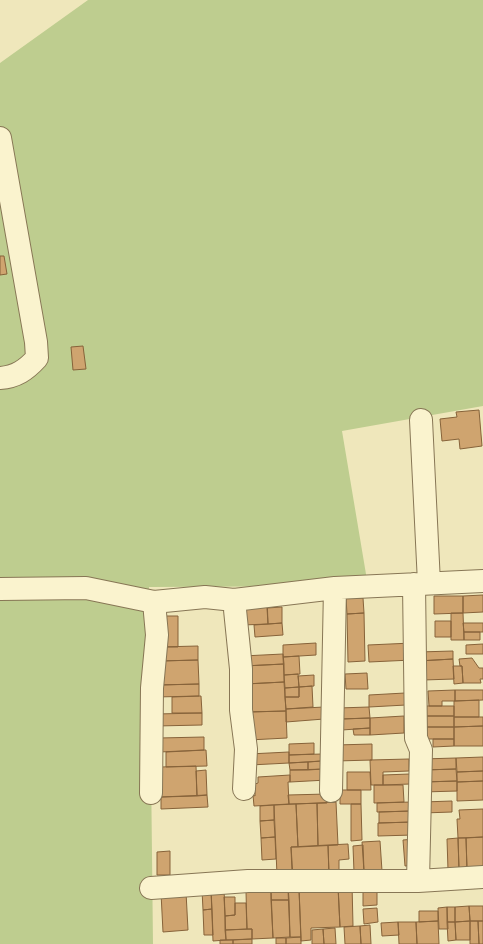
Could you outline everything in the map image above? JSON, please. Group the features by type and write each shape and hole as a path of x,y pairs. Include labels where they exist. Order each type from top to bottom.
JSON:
{"street":[{"path":"0,138 36,342 37,358 27,369 7,378 0,378"},
{"path":"418,881 421,750 416,738 421,583 421,420"},
{"path":"0,589 86,588 154,602 205,597 234,600 335,588 483,581"},
{"path":"331,791 335,588"},
{"path":"234,600 241,669 241,710 246,749 244,789"},
{"path":"151,793 152,688 157,635 154,602"},
{"path":"151,888 248,881 418,881 483,877"}],"green space":[{"path":"88,0 483,0 483,406 342,431 368,586 149,587 153,944 0,944 0,63"}],"building":[{"path":"0,256 4,256 7,274 0,275"},
{"path":"83,346 86,369 73,370 71,347"},
{"path":"479,410 482,446 460,449 459,439 442,441 440,419 457,417 456,412"},
{"path":"483,595 483,612 463,613 463,596"},
{"path":"434,596 463,596 463,613 434,614"},
{"path":"267,597 268,624 243,625 243,603"},
{"path":"346,598 363,598 364,613 347,614"},
{"path":"282,607 282,623 268,624 267,608"},
{"path":"364,613 365,661 348,662 347,614"},
{"path":"451,613 463,613 464,640 451,640"},
{"path":"166,616 178,616 178,647 166,647"},
{"path":"435,621 451,621 451,637 435,637"},
{"path":"282,623 283,635 255,637 254,625"},
{"path":"463,623 483,623 483,632 464,632"},
{"path":"464,632 480,632 480,640 464,640"},
{"path":"316,643 316,655 283,657 283,645"},
{"path":"412,643 412,660 369,662 368,645"},
{"path":"483,644 483,654 466,654 466,645"},
{"path":"198,646 198,660 158,661 158,647"},
{"path":"453,651 453,659 418,661 418,652"},
{"path":"283,654 284,664 244,666 243,656"},
{"path":"299,656 300,674 284,675 283,657"},
{"path":"472,658 479,668 483,668 483,679 480,679 481,683 463,683 462,666 460,666 459,659"},
{"path":"453,659 454,679 423,680 418,661"},
{"path":"198,660 199,684 161,685 161,661"},
{"path":"284,664 284,682 245,684 244,666"},
{"path":"453,666 462,666 463,683 454,684"},
{"path":"367,673 368,689 346,689 345,674"},
{"path":"298,674 299,687 285,688 284,675"},
{"path":"314,675 314,686 299,687 298,676"},
{"path":"284,682 286,711 248,712 246,684"},
{"path":"199,684 199,696 156,697 156,685"},
{"path":"312,686 313,707 286,709 285,697 299,697 299,687"},
{"path":"299,687 299,697 285,697 285,688"},
{"path":"455,690 455,701 442,701 442,706 429,706 428,691"},
{"path":"455,690 483,690 483,700 455,701"},
{"path":"405,693 406,705 369,707 369,695"},
{"path":"201,696 202,713 172,713 172,697"},
{"path":"479,700 479,717 454,717 454,701"},
{"path":"422,706 454,706 454,716 422,716"},
{"path":"324,707 324,719 286,722 286,709"},
{"path":"369,707 370,718 339,719 338,708"},
{"path":"286,711 287,738 249,740 248,712"},
{"path":"202,713 202,725 156,726 156,714"},
{"path":"404,716 404,733 370,735 370,718"},
{"path":"420,716 454,716 454,727 420,727"},
{"path":"454,717 483,717 483,726 454,727"},
{"path":"370,718 370,728 342,730 342,719"},
{"path":"483,726 483,746 454,746 454,727"},
{"path":"423,727 454,727 454,739 423,739"},
{"path":"370,728 370,735 354,735 353,729"},
{"path":"204,737 204,750 159,752 159,738"},
{"path":"433,739 454,739 454,746 433,747"},
{"path":"314,743 314,754 289,755 289,744"},
{"path":"372,744 372,760 336,761 336,745"},
{"path":"206,750 207,766 166,767 166,752"},
{"path":"289,752 289,763 250,765 249,754"},
{"path":"322,754 322,761 289,763 289,755"},
{"path":"483,757 483,771 457,772 456,758"},
{"path":"456,758 456,769 423,770 422,759"},
{"path":"409,759 409,771 383,772 383,785 371,785 370,760"},
{"path":"322,761 322,769 308,770 308,762"},
{"path":"308,762 308,770 290,770 289,763"},
{"path":"196,766 197,796 161,797 160,767"},
{"path":"327,769 327,780 290,782 290,770"},
{"path":"456,769 457,781 423,782 423,770"},
{"path":"206,770 207,795 197,796 196,771"},
{"path":"483,771 483,781 457,782 457,772"},
{"path":"347,772 370,772 371,790 347,790"},
{"path":"410,774 410,784 383,785 383,775"},
{"path":"290,775 290,782 288,782 289,804 254,806 253,795 255,796 255,784 258,783 258,777"},
{"path":"457,781 457,791 423,792 423,782"},
{"path":"483,781 483,800 457,801 457,782"},
{"path":"374,785 403,785 404,802 374,803"},
{"path":"340,790 361,790 361,804 340,804"},
{"path":"327,794 327,803 289,804 288,795"},
{"path":"207,795 208,807 161,809 161,797"},
{"path":"452,801 452,812 423,813 423,802"},
{"path":"336,802 338,845 318,846 317,803"},
{"path":"412,802 412,811 377,812 377,803"},
{"path":"317,803 318,846 298,847 296,804"},
{"path":"296,804 298,847 291,847 292,874 277,875 274,805"},
{"path":"351,804 361,804 362,840 351,841"},
{"path":"274,805 274,820 260,821 260,806"},
{"path":"483,809 483,837 458,838 457,819 460,819 459,810"},
{"path":"412,811 413,822 379,823 379,812"},
{"path":"274,820 275,837 261,838 260,821"},
{"path":"413,822 413,835 378,836 378,823"},
{"path":"275,837 276,859 262,860 261,838"},
{"path":"483,837 483,869 467,870 466,838"},
{"path":"458,838 459,870 448,870 447,839"},
{"path":"458,838 466,838 467,870 459,870"},
{"path":"415,839 417,865 405,866 403,840"},
{"path":"380,841 382,871 364,872 362,842"},
{"path":"348,844 349,859 339,860 339,873 329,873 328,845"},
{"path":"328,845 329,877 293,876 291,847"},
{"path":"363,845 364,871 354,872 353,846"},
{"path":"170,851 170,875 157,875 157,852"},
{"path":"363,883 377,883 377,905 363,906"},
{"path":"352,884 353,926 340,927 338,885"},
{"path":"288,886 289,900 271,900 271,887"},
{"path":"338,887 340,927 311,928 311,940 301,941 299,889"},
{"path":"224,889 226,940 213,941 211,890"},
{"path":"288,889 299,889 301,937 290,937"},
{"path":"202,890 211,890 212,909 203,910"},
{"path":"271,891 273,938 252,939 252,929 247,929 246,892"},
{"path":"186,892 188,930 163,932 161,893"},
{"path":"224,897 235,897 235,915 225,916"},
{"path":"271,900 289,900 290,937 273,938"},
{"path":"235,903 246,903 247,929 225,930 225,916 235,915"},
{"path":"469,906 483,906 483,921 470,921"},
{"path":"469,906 470,921 455,922 455,907"},
{"path":"447,907 455,907 455,922 447,922"},
{"path":"447,907 448,929 439,929 438,908"},
{"path":"377,908 378,922 364,924 363,909"},
{"path":"212,909 213,935 204,935 203,910"},
{"path":"419,911 438,911 438,921 419,922"},
{"path":"438,921 439,944 417,944 416,922"},
{"path":"470,921 478,921 479,944 470,944"},
{"path":"470,921 470,940 456,940 455,922"},
{"path":"478,921 483,921 483,944 479,944"},
{"path":"398,922 416,922 417,944 399,944"},
{"path":"398,922 399,935 382,936 381,923"},
{"path":"447,922 455,922 456,940 448,941"},
{"path":"370,925 371,944 361,944 360,926"},
{"path":"360,926 361,944 345,944 344,927"},
{"path":"335,928 336,944 324,944 323,929"},
{"path":"252,929 252,939 226,940 225,930"},
{"path":"323,929 324,944 312,944 312,930"},
{"path":"301,937 301,944 286,944 286,938"},
{"path":"276,938 286,938 286,944 276,944"},
{"path":"252,939 252,944 233,944 233,940"},
{"path":"220,940 233,940 233,944 220,944"}]}
